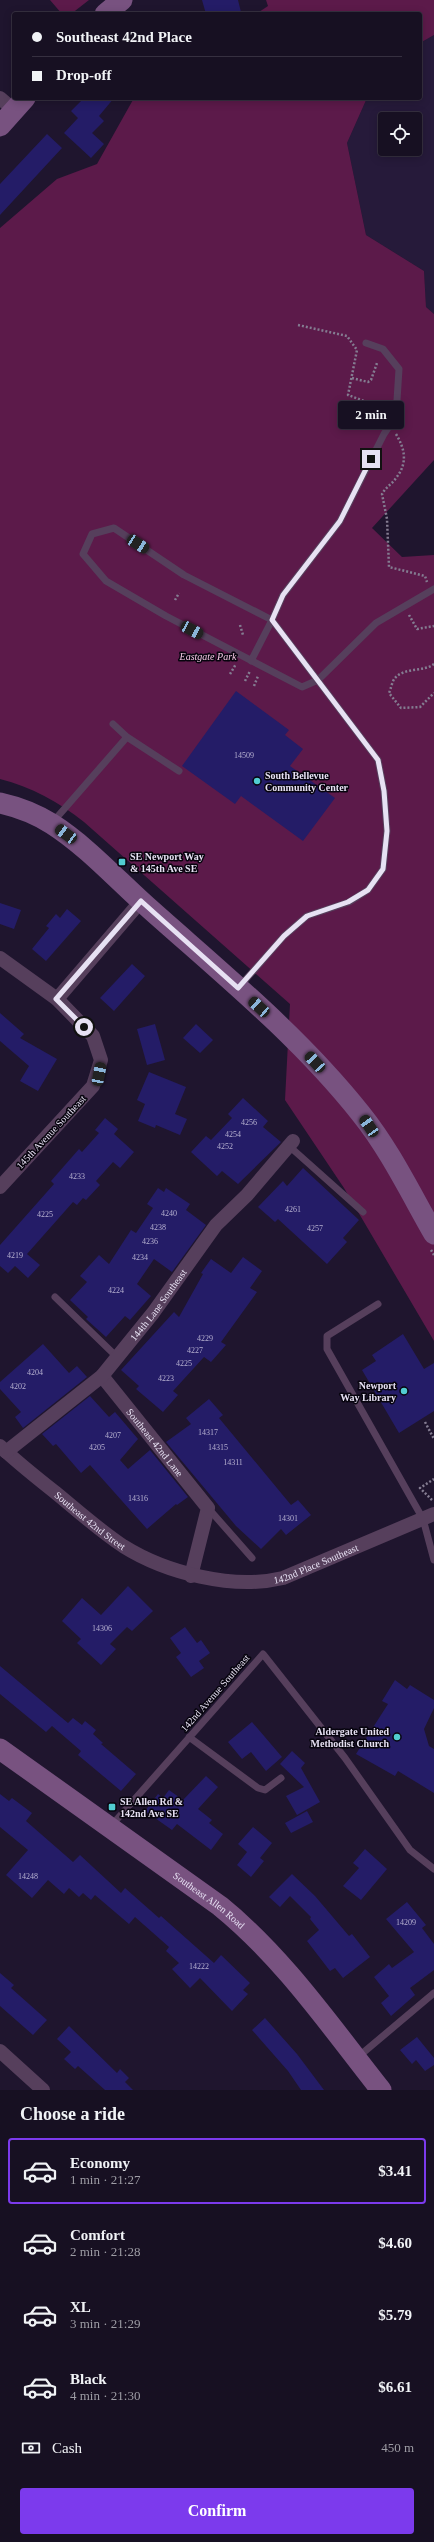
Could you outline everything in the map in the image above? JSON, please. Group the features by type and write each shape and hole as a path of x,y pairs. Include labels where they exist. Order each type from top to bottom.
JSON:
{"main road":[{"path":"107,12 122,0"},
{"path":"0,126 13,102"},
{"path":"0,803 29,812 51,824 141,901 296,1042 334,1081 362,1116 389,1156 431,1238"},
{"name":"Southeast Allen Road","path":"0,1749 220,1906 250,1931 294,1981 381,2090"}],"street":[{"path":"0,958 56,999 141,901"},
{"name":"145th Avenue Southeast","path":"0,1187 84,1097 93,1086 99,1074 101,1060 98,1047 92,1036 56,999"},
{"name":"144th Lane Southeast","path":"3,1449 102,1376 154,1313 216,1225 247,1195 291,1144"},
{"name":"Southeast 42nd Lane","path":"102,1376 208,1508"},
{"name":"Southeast 42nd Street","path":"3,1449 104,1532 125,1547 192,1576"},
{"path":"192,1576 208,1508"},
{"name":"142nd Place Southeast","path":"192,1576 238,1582 267,1582 278,1580 428,1517"},
{"path":"0,2051 43,2090"}],"lane":[{"path":"251,661 283,595 340,521 384,434 396,416 399,369 383,349 366,343"},
{"path":"238,988 284,936 307,916 348,902 368,890 383,869 387,831 384,791 378,760 318,680 272,620 184,575 114,528 92,534 83,554 106,581 251,661 302,687 318,680 376,624 432,590"},
{"path":"113,724 127,737 179,771"},
{"path":"51,824 127,737"},
{"path":"291,1144 363,1212"},
{"path":"55,1297 117,1357"},
{"path":"378,1304 327,1336 327,1349 428,1517 434,1560"},
{"name":"Southeast 42nd Lane","path":"208,1508 252,1558"},
{"name":"142nd Avenue Southeast","path":"110,1827 263,1654 345,1758 410,1850 434,1869"},
{"path":"189,1737 258,1788 265,1790 281,1778"},
{"path":"356,2058 434,1993"}],"path":[{"path":"298,324 347,336 357,350 348,395 364,401 385,419"},
{"path":"352,378 368,382 371,380 377,363"},
{"path":"394,432 403,446 405,457 396,479 387,485 382,494 387,519 389,567 425,576 432,590"},
{"path":"175,600 178,593"},
{"path":"404,606 417,629 434,626"},
{"path":"240,625 243,636"},
{"path":"230,674 237,661"},
{"path":"434,664 430,667 410,670 395,678 389,693 401,708 420,707 434,693"},
{"path":"245,681 251,669"},
{"path":"254,686 260,673"},
{"path":"431,1238 434,1255"},
{"path":"425,1422 434,1439"},
{"path":"434,1479 420,1488 428,1498 434,1501"}],"shaded area":[{"path":"434,35 434,314 426,307 424,271 366,235 347,143 366,100 422,100 422,42"}],"green space":[{"path":"50,0 89,0 74,12 60,12"},
{"path":"266,0 434,0 434,35 422,42 422,12 259,12 268,6"},
{"name":"Eastgate Park","path":"133,100 366,100 347,143 366,235 424,271 426,307 434,314 434,460 372,528 402,557 434,555 434,1341 344,1188 285,1100 290,1004 84,822 65,808 44,796 23,786 0,779 0,228 57,179 97,164"}],"building":[{"path":"202,0 238,0 241,12 205,12"},
{"path":"82,100 112,100 99,116 104,121 92,133 104,144 91,158 64,133 78,118 71,111"},
{"path":"47,134 62,148 0,215 0,184"},
{"name":"South Bellevue Community Center","path":"236,691 289,730 285,735 303,749 290,766 335,798 303,841 241,796 235,804 182,766"},
{"path":"0,903 21,910 14,929 0,924"},
{"path":"67,909 81,921 46,961 32,949 49,928 46,926 56,914 60,918"},
{"path":"132,964 145,976 114,1011 100,998"},
{"path":"0,1013 24,1034 20,1038 57,1059 38,1091 20,1081 29,1066 0,1041"},
{"path":"155,1024 165,1060 147,1065 137,1029"},
{"path":"196,1024 213,1040 200,1053 183,1038"},
{"path":"149,1072 186,1087 175,1114 187,1119 180,1135 156,1125 155,1128 138,1121 145,1104 137,1100"},
{"path":"243,1098 268,1121 263,1127 281,1142 238,1184 222,1171 217,1176 191,1152 206,1136 211,1140 232,1118 228,1114"},
{"path":"105,1118 118,1129 114,1134 134,1152 120,1168 113,1162 96,1181 100,1185 86,1200 83,1198 77,1205 73,1202 27,1254 40,1265 28,1278 15,1266 8,1273 0,1266 0,1245 54,1184 51,1181 79,1149 82,1152 99,1133 95,1130"},
{"path":"303,1168 359,1220 343,1238 347,1242 327,1264 278,1219 275,1222 258,1207 283,1181 287,1186"},
{"path":"158,1188 164,1192 166,1188 190,1204 186,1210 206,1225 172,1272 154,1259 137,1284 151,1296 130,1320 125,1316 106,1337 86,1319 88,1317 70,1300 87,1282 80,1276 99,1255 109,1264 131,1230 136,1233 153,1208 147,1204"},
{"path":"243,1257 262,1271 250,1288 257,1292 221,1342 226,1345 211,1362 204,1357 173,1391 178,1395 163,1412 136,1389 139,1386 121,1370 174,1312 179,1317 203,1274 201,1273 211,1259 231,1273"},
{"name":"Newport Way Library","path":"403,1334 424,1369 434,1363 434,1411 399,1433 362,1370 376,1361 372,1355"},
{"path":"43,1344 69,1373 77,1366 87,1377 23,1428 15,1417 21,1412 0,1389 0,1382"},
{"path":"90,1396 109,1417 115,1412 138,1439 120,1460 128,1469 150,1450 188,1497 177,1505 176,1504 147,1529 90,1465 81,1473 56,1444 53,1446 42,1434"},
{"path":"209,1399 223,1415 219,1418 291,1505 298,1500 311,1515 286,1535 281,1529 261,1549 236,1526 166,1442 191,1424 186,1418"},
{"path":"128,1586 153,1611 132,1631 127,1627 110,1644 116,1649 101,1665 77,1643 81,1639 62,1621 82,1598 101,1615"},
{"path":"185,1627 197,1643 201,1640 210,1653 199,1661 204,1668 191,1677 176,1657 181,1653 170,1638"},
{"path":"0,1666 68,1723 73,1718 82,1725 85,1721 96,1730 93,1734 103,1743 101,1744 136,1774 121,1791 78,1755 81,1751 52,1726 46,1732 0,1694"},
{"name":"Aldergate United Methodist Church","path":"395,1680 407,1689 410,1685 434,1700 434,1708 424,1729 429,1746 434,1749 434,1793 398,1771 395,1776 356,1754 388,1704 382,1701"},
{"path":"252,1722 282,1757 266,1771 251,1752 242,1759 228,1742"},
{"path":"292,1751 305,1763 301,1768 320,1802 297,1815 286,1796 304,1787 280,1764"},
{"path":"206,1776 218,1787 198,1809 212,1820 209,1823 223,1834 211,1850 177,1824 172,1830 145,1811 158,1794 163,1798 169,1790 183,1800"},
{"path":"0,1794 9,1801 12,1798 32,1813 26,1821 73,1862 80,1855 121,1893 125,1888 159,1918 161,1916 214,1963 221,1955 250,1983 243,1990 248,1994 232,2011 200,1978 190,1988 172,1969 179,1963 166,1951 169,1947 135,1917 129,1924 95,1895 91,1900 83,1893 79,1897 69,1888 64,1894 48,1880 32,1898 6,1875 28,1850 0,1827"},
{"path":"307,1811 313,1822 291,1833 285,1823"},
{"path":"253,1827 272,1843 260,1858 264,1861 251,1877 237,1865 247,1852 238,1844"},
{"path":"365,1849 387,1869 361,1900 343,1886 359,1868 353,1863"},
{"path":"292,1874 315,1896 349,1936 352,1934 370,1957 343,1978 335,1968 330,1971 307,1941 319,1930 310,1919 311,1917 290,1896 280,1907 269,1897"},
{"path":"407,1902 426,1925 422,1928 434,1944 434,1970 410,1988 415,1995 391,2016 381,2003 389,1996 374,1977 389,1964 392,1968 414,1952 386,1919"},
{"path":"0,1973 14,1985 11,1988 47,2020 33,2035 0,2006"},
{"path":"265,2018 297,2054 324,2090 301,2090 288,2071 252,2030"},
{"path":"69,2026 117,2073 120,2069 129,2078 125,2082 133,2090 105,2090 78,2066 75,2069 64,2059 71,2052 57,2039"},
{"path":"417,2037 434,2058 434,2065 425,2071 416,2060 412,2064 400,2050"}],"place":[{"name":"South Bellevue Community Center","path":"257,781"},
{"name":"SE Newport Way & 145th Ave SE","path":"122,862"},
{"name":"Newport Way Library","path":"404,1391"},
{"name":"Aldergate United Methodist Church","path":"397,1737"},
{"name":"SE Allen Rd & 142nd Ave SE","path":"112,1807"}],"route":[{"path":"84,1027 56,999 141,901 238,988 284,936 307,916 348,902 368,890 383,869 387,831 384,791 378,760 272,620 283,595 340,521 371,459"}]}
